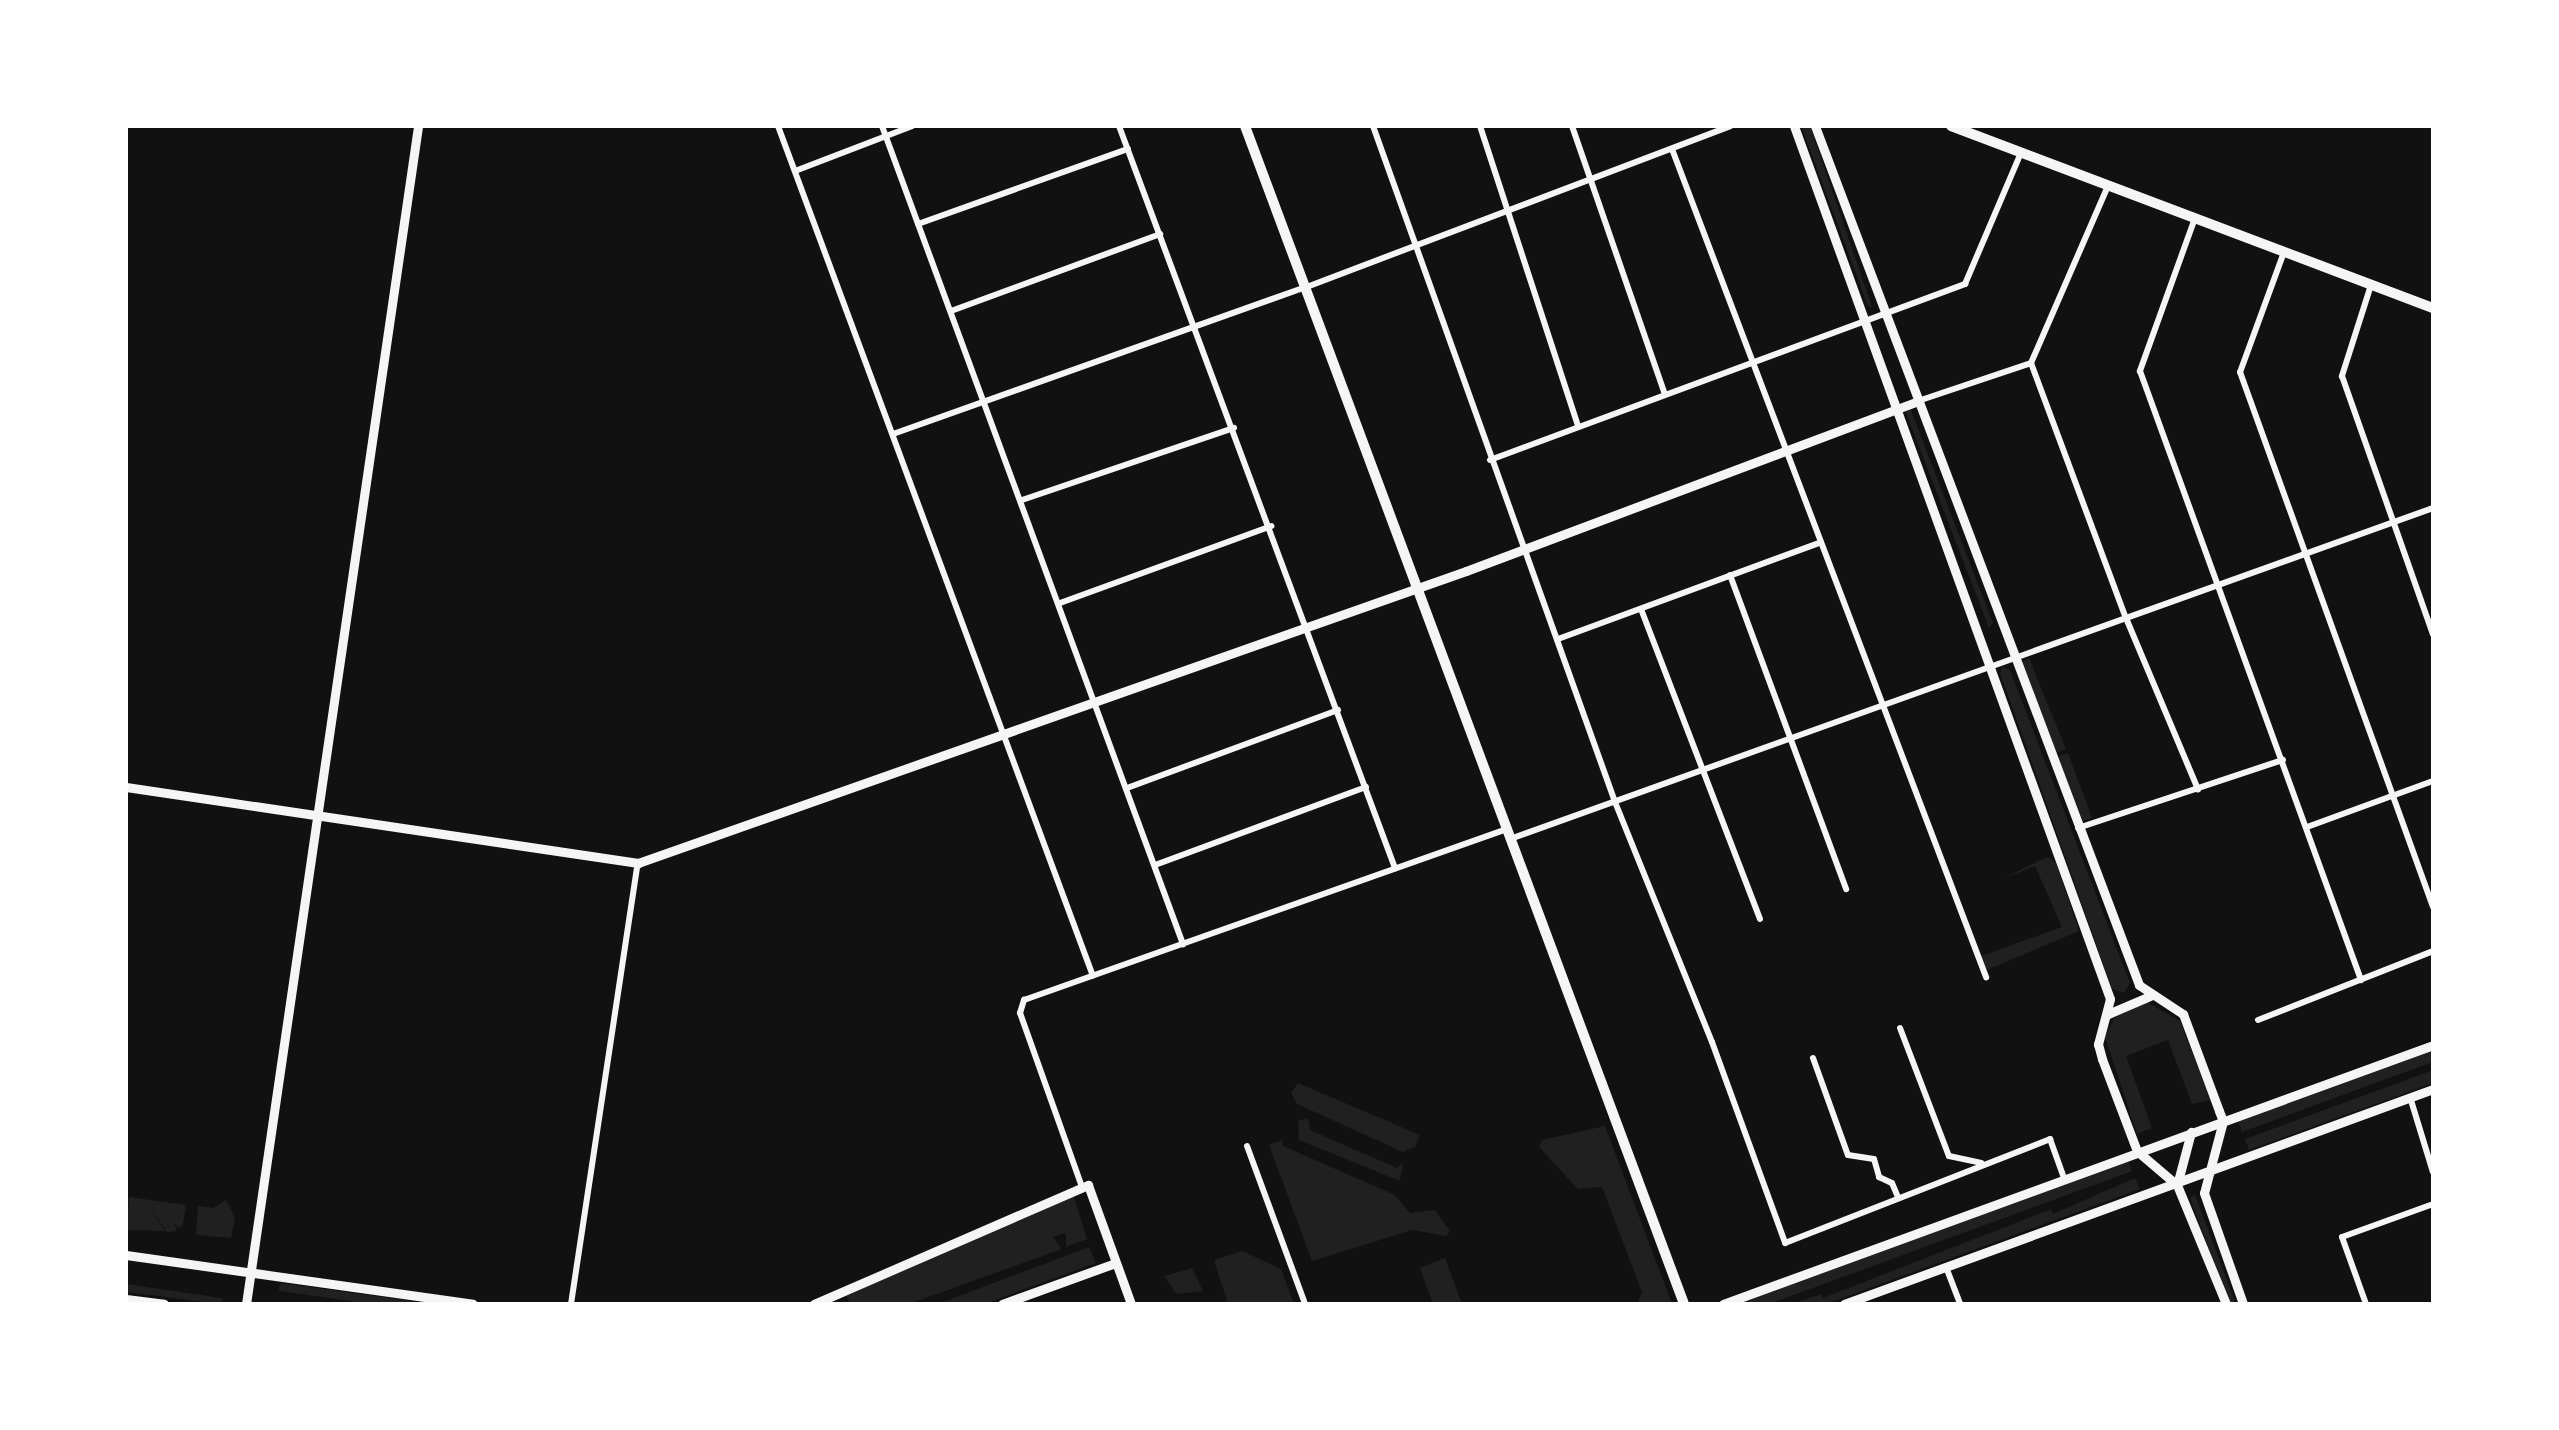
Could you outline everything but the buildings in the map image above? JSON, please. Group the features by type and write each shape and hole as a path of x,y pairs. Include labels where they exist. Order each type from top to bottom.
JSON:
{"main road":[{"path":"246,1304 418,126"},
{"path":"1245,126 1506,835 1684,1304"},
{"path":"1794,126 2110,999 2098,1044 2137,1151 2177,1185 2226,1304"},
{"path":"1815,126 1915,402 2139,985 2150,996 2183,1014 2223,1121 2205,1175 2206,1203 2243,1304"},
{"path":"1951,126 2433,308"},
{"path":"126,787 638,863 1415,589 1915,402"},
{"path":"2108,1014 2150,996"},
{"path":"1723,1304 2433,1045"},
{"path":"1844,1304 2205,1175 2433,1089"},
{"path":"2177,1185 2191,1132"},
{"path":"814,1304 1085,1186 1131,1304"},
{"path":"126,1255 473,1304"},
{"path":"1002,1304 1115,1263"},
{"path":"126,1299 164,1304"}],"street":[{"path":"778,126 1093,976"},
{"path":"882,126 1097,701 1183,944"},
{"path":"795,171 912,126"},
{"path":"1119,126 1309,626 1395,868"},
{"path":"1373,126 1490,460 1558,639 1615,802 1722,1067 1785,1243 1890,1205 1898,1197 2050,1139 2064,1178"},
{"path":"1480,126 1578,426"},
{"path":"1572,126 1665,394"},
{"path":"893,434 1304,288 1591,182 1730,126"},
{"path":"918,224 1128,149"},
{"path":"1672,149 1986,977"},
{"path":"1490,460 1965,284 2021,153"},
{"path":"2108,186 2031,363 2126,618 2198,789"},
{"path":"2195,218 2140,371 2361,980"},
{"path":"951,311 1160,234"},
{"path":"2284,252 2240,372 2303,555 2433,907"},
{"path":"2371,285 2342,376 2433,634"},
{"path":"1915,402 2031,363"},
{"path":"1022,500 1234,428"},
{"path":"1085,1186 1020,1013 1024,1000 1395,868 1615,802 2433,508"},
{"path":"1060,603 1271,526"},
{"path":"1558,639 1821,542"},
{"path":"1730,575 1846,889"},
{"path":"1641,609 1760,919"},
{"path":"1127,788 1338,710"},
{"path":"2077,828 2283,760"},
{"path":"2307,827 2433,781"},
{"path":"1155,865 1366,787"},
{"path":"571,1304 638,863"},
{"path":"2258,1020 2433,951"},
{"path":"1900,1028 1949,1156 1981,1163"},
{"path":"1813,1058 1848,1155 1874,1159 1879,1177 1892,1183 1898,1197"},
{"path":"2410,1097 2433,1172"},
{"path":"1247,1146 1305,1304"},
{"path":"2366,1304 2342,1237 2433,1204"},
{"path":"1946,1267 1960,1304"}],"shaded area":[{"path":"1801,126 1810,126 1872,307 1868,306"},
{"path":"1910,408 1993,623 1989,628 1906,413"},
{"path":"2029,658 2066,749 2054,754 2022,662"},
{"path":"2003,667 2010,670 2130,983 2124,993 2112,989 2000,673"},
{"path":"2068,753 2092,818 2083,821 2057,757"},
{"path":"2047,857 2056,863 2079,931 1987,970 1981,956 2062,927 2035,866 2002,879"},
{"path":"2147,1002 2180,1021 2210,1100 2192,1104 2168,1040 2126,1056 2152,1128 2137,1134 2105,1037 2116,1015"},
{"path":"2433,1050 2433,1062 2242,1132 2238,1121"},
{"path":"2433,1070 2433,1083 2249,1150 2245,1139"},
{"path":"1298,1083 1420,1135 1415,1147 1403,1152 1297,1104 1291,1093"},
{"path":"1308,1118 1310,1130 1397,1168 1403,1162 1400,1181 1299,1140 1298,1121"},
{"path":"1605,1126 1672,1304 1637,1304 1642,1292 1602,1187 1578,1189 1539,1147 1542,1140"},
{"path":"1282,1140 1283,1146 1395,1195 1410,1213 1435,1210 1450,1231 1446,1236 1412,1230 1312,1261 1269,1145"},
{"path":"2128,1161 2132,1171 2048,1202 1769,1304 1737,1304"},
{"path":"2135,1178 2140,1189 1826,1304 1793,1304 1821,1294 1823,1298 2051,1209 2053,1214"},
{"path":"1073,1194 1087,1239 1066,1247 1066,1233 1053,1237 1062,1249 909,1304 850,1304 847,1296"},
{"path":"2195,1195 2236,1304 2230,1304 2190,1198"},
{"path":"129,1197 186,1205 183,1224 179,1228 174,1223 177,1231 167,1232 145,1200 165,1231 126,1230"},
{"path":"226,1200 235,1217 231,1238 196,1235 198,1206 213,1208"},
{"path":"1089,1247 1096,1263 984,1304 938,1304"},
{"path":"1242,1251 1281,1269 1294,1304 1228,1304 1214,1260"},
{"path":"1445,1258 1462,1304 1433,1304 1420,1268"},
{"path":"1192,1268 1203,1291 1176,1294 1165,1276"},
{"path":"280,1283 433,1304 371,1304 279,1291"},
{"path":"126,1284 222,1298 222,1304 126,1292"}]}
